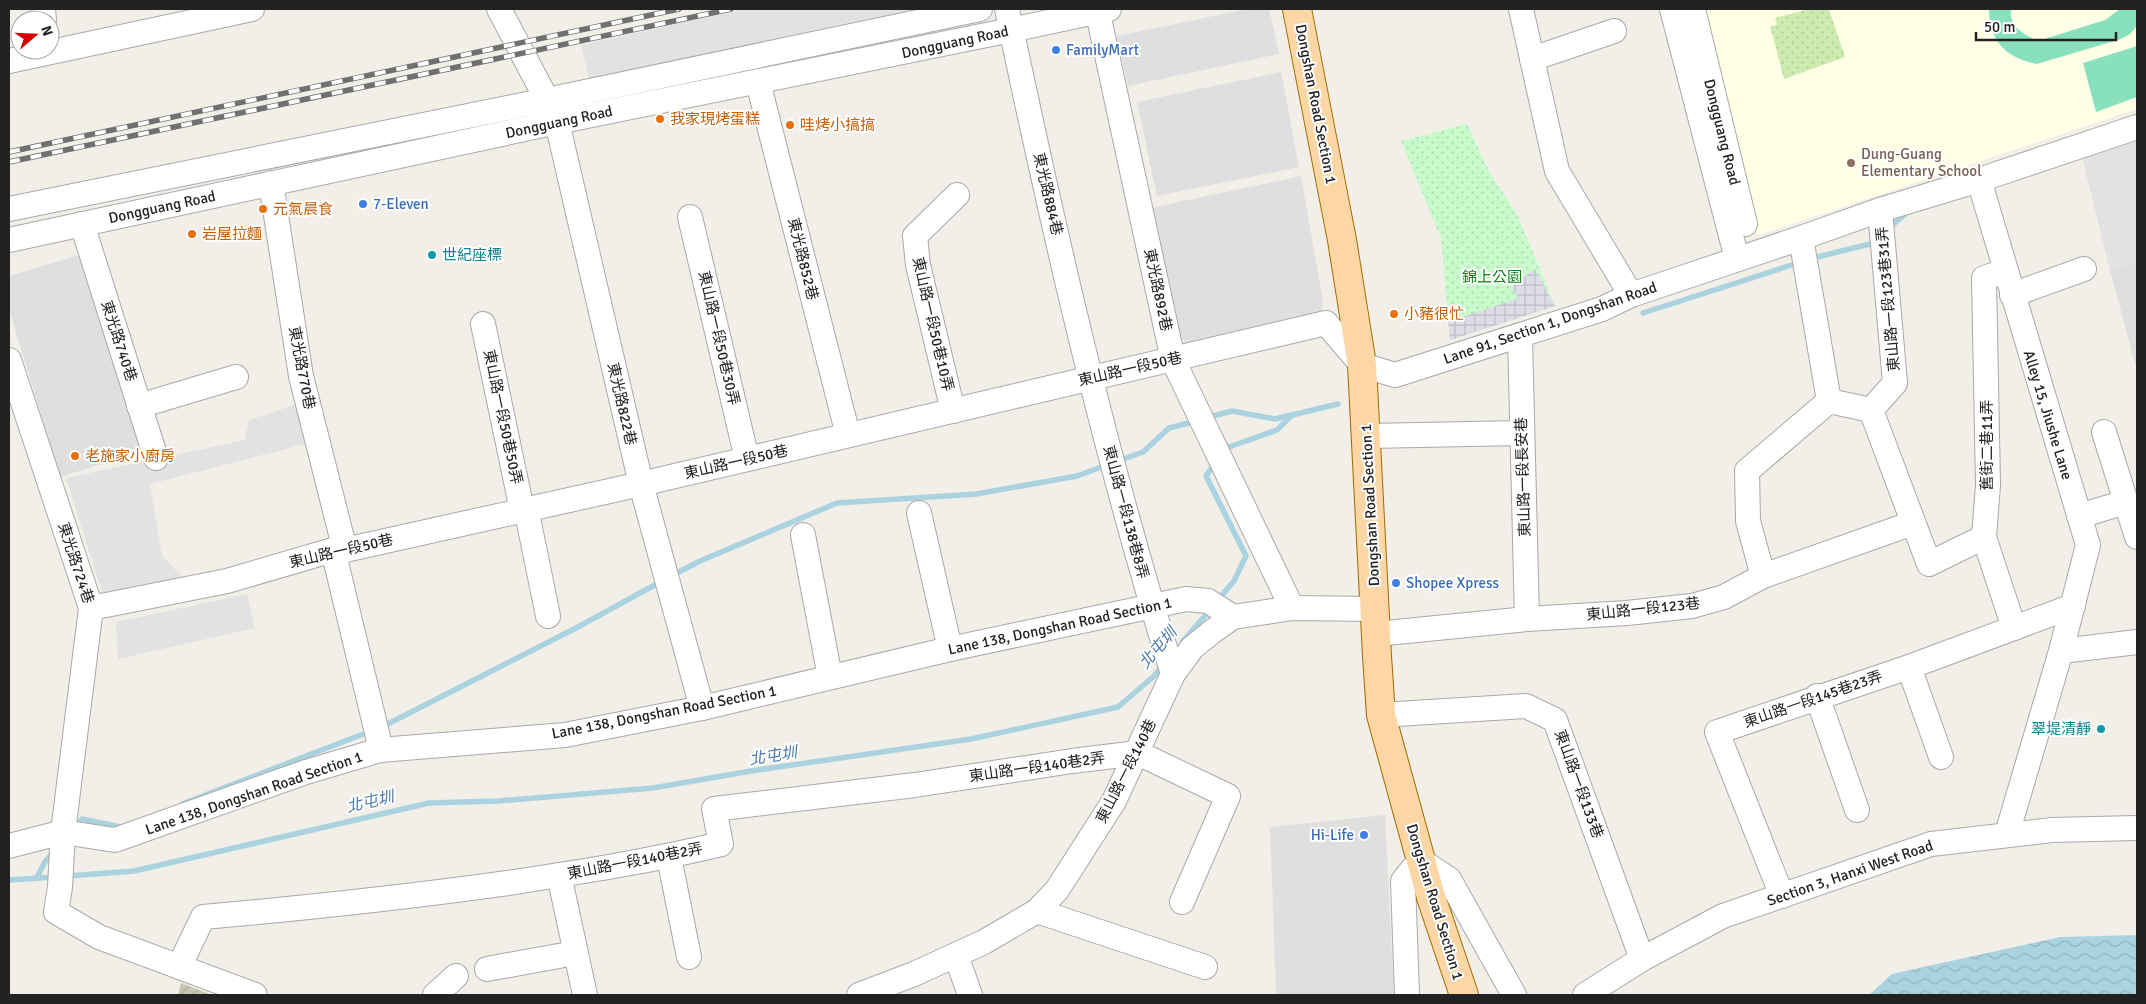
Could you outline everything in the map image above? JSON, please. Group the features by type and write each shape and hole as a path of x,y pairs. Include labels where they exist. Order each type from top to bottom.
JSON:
{"main road":[{"name":"Dongshan Road Section 1","path":"1297,9 1342,240 1362,365 1381,715 1420,860 1464,995"}],"street":[{"path":"60,48 252,9"},
{"name":"東光路822巷","path":"499,9 548,100 557,122 641,484 702,708"},
{"name":"Dongguang Road","path":"9,209 548,100 980,9"},
{"path":"1522,9 1557,171 1631,295"},
{"path":"1672,9 1745,257"},
{"name":"Dongguang Road","path":"1693,9 1745,257"},
{"name":"Dongguang Road","path":"9,240 557,122 758,82 1009,20 1101,10"},
{"name":"東光路892巷","path":"1101,10 1173,360 1292,608"},
{"name":"東光路884巷","path":"1009,20 1089,378"},
{"path":"1532,59 1614,31"},
{"name":"東光路852巷","path":"758,82 848,435"},
{"name":"Lane 91, Section 1, Dongshan Road","path":"1362,365 1395,375 1602,309 1631,295 1880,210 1979,180 2137,127"},
{"name":"Alley 15, Jiushe Lane","path":"1979,180 2088,545 2061,651 2007,834"},
{"name":"東光路770巷","path":"271,183 301,376 377,736"},
{"name":"東山路一段50巷10弄","path":"953,411 918,265 915,236 957,195"},
{"name":"東山路一段123巷31弄","path":"1870,410 1895,383 1880,210"},
{"name":"東山路一段50巷30弄","path":"690,217 747,459"},
{"name":"東光路740巷","path":"82,224 156,458"},
{"path":"1801,238 1829,402"},
{"path":"2012,295 2084,268"},
{"name":"舊街二巷11弄","path":"2005,271 1984,278 1988,485 1984,537 2014,628"},
{"name":"東山路一段50巷","path":"91,608 226,581 339,550 641,484 1326,323 1362,365"},
{"name":"東山路一段50巷50弄","path":"483,324 522,510 528,518 548,616"},
{"name":"東山路一段長安巷","path":"1520,336 1527,619"},
{"name":"東光路724巷","path":"9,360 91,608 63,832 60,887 56,912 99,937 179,967"},
{"path":"139,406 236,377"},
{"name":"東山路一段138巷8弄","path":"1089,378 1152,606 1173,674"},
{"path":"1829,402 1870,410 1929,564 1984,537"},
{"path":"1763,576 1748,521 1747,470 1829,402"},
{"path":"2104,432 2137,538"},
{"path":"1367,436 1522,433"},
{"path":"2079,516 2126,502"},
{"path":"920,513 950,649"},
{"name":"東山路一段123巷","path":"1375,622 1527,619 1627,613 1692,606 1724,597 1763,576 1913,523"},
{"path":"803,536 830,677"},
{"name":"Lane 138, Dongshan Road Section 1","path":"9,846 63,832 115,840 306,772 377,736 565,735 702,708 950,649 1186,599 1208,601 1233,617"},
{"name":"東山路一段145巷23弄","path":"1782,896 1718,732 1817,696 1909,666 2073,606"},
{"name":"東山路一段140巷","path":"859,995 914,974 984,942 1038,911 1057,890 1114,801 1138,753 1173,674 1192,648 1233,617 1292,608 1375,622"},
{"path":"2061,651 2137,642"},
{"path":"1909,666 1941,757"},
{"path":"1817,696 1857,810"},
{"name":"東山路一段133巷","path":"1381,715 1526,706 1555,720 1642,959"},
{"path":"1138,753 1228,796 1182,902"},
{"name":"東山路一段140巷2弄","path":"179,967 203,917 326,907 559,875 669,857 721,844 714,809 915,785 1138,753"},
{"name":"Section 3, Hanxi West Road","path":"1585,995 1642,959 1723,916 1932,844 2052,830 2137,828"},
{"path":"669,857 689,957"},
{"path":"1407,995 1403,882 1420,860 1449,879 1514,995"},
{"path":"559,875 585,995"},
{"path":"1038,911 1205,967"},
{"path":"487,969 575,953"},
{"path":"956,955 970,995"},
{"path":"179,967 255,995"},
{"path":"435,995 456,976"}],"shaded area":[{"path":"745,9 926,9 590,83 581,45"},
{"path":"1247,9 1269,9 1279,54 1128,86 1117,36"},
{"name":"Dung-Guang Elementary School","path":"1693,9 2137,9 2137,109 1759,235 1738,217"},
{"path":"1281,72 1299,167 1157,196 1137,102"},
{"path":"2137,139 2137,261 2110,270 2082,157"},
{"path":"1301,176 1323,302 1322,311 1189,344 1176,335 1150,208"},
{"path":"86,253 146,450 60,477 9,309 9,276"},
{"path":"2137,261 2137,371 2110,270"},
{"path":"1535,269 1555,306 1450,340 1448,322 1519,298 1512,289 1514,284"},
{"path":"303,402 313,425 305,444 150,484 162,556 184,579 109,597 102,592 66,478 245,440 249,420"},
{"path":"247,594 255,628 118,659 116,622"},
{"path":"1385,815 1394,995 1276,995 1270,827"},
{"path":"181,983 212,995 178,995"}],"green space":[{"path":"1809,9 1829,9 1845,57 1784,79 1770,26 1777,25 1775,18"},
{"path":"1989,9 2011,9 2012,21 2018,29 2038,41 2105,20 2120,9 2137,9 2137,26 2130,34 2121,39 2037,64 2016,57 2001,46 1992,30"},
{"path":"2137,46 2137,97 2096,112 2083,63"},
{"name":"錦上公園","path":"1467,124 1490,173 1518,216 1555,306 1450,340 1441,238 1401,141"}],"water":[{"path":"2137,935 2137,995 1869,995 1892,974 2060,937"}],"waterway":[{"path":"1889,228 1904,215"},
{"path":"1809,259 1870,244 1876,239"},
{"path":"1643,313 1801,262"},
{"name":"北屯圳","path":"1206,418 1232,411 1275,419 1338,404"},
{"name":"北屯圳","path":"1224,453 1229,447 1277,430 1292,415"},
{"name":"北屯圳","path":"1118,461 1143,452 1169,428 1197,421"},
{"name":"北屯圳","path":"1216,462 1206,476 1246,556 1234,581 1217,601"},
{"name":"北屯圳","path":"673,575 700,561 837,503 976,494 1077,476 1107,465"},
{"name":"北屯圳","path":"380,728 576,628 662,581"},
{"name":"北屯圳","path":"1183,641 1210,610"},
{"name":"北屯圳","path":"67,876 134,871 429,803 498,801 653,788 751,771 971,739 1118,707 1154,676 1163,665"},
{"name":"北屯圳","path":"182,804 371,731"},
{"name":"北屯圳","path":"75,827 82,819 124,826"},
{"name":"北屯圳","path":"37,877 45,862 54,851"},
{"name":"北屯圳","path":"9,880 55,877"}],"railway":[{"path":"9,152 679,9"},
{"path":"9,162 731,9"}],"place":[{"name":"FamilyMart","path":"1056,50"},
{"name":"我家現烤蛋糕","path":"660,119"},
{"name":"哇烤小搞搞","path":"790,125"},
{"name":"Dung-Guang Elementary School","path":"1851,163"},
{"name":"7-Eleven","path":"363,204"},
{"name":"元氣晨食","path":"263,209"},
{"name":"岩屋拉麵","path":"192,234"},
{"name":"世紀座標","path":"432,255"},
{"name":"小豬很忙","path":"1394,314"},
{"name":"老施家小廚房","path":"75,456"},
{"name":"Shopee Xpress","path":"1396,583"},
{"name":"翠堤清靜","path":"2101,729"},
{"name":"Hi-Life","path":"1364,835"}]}
